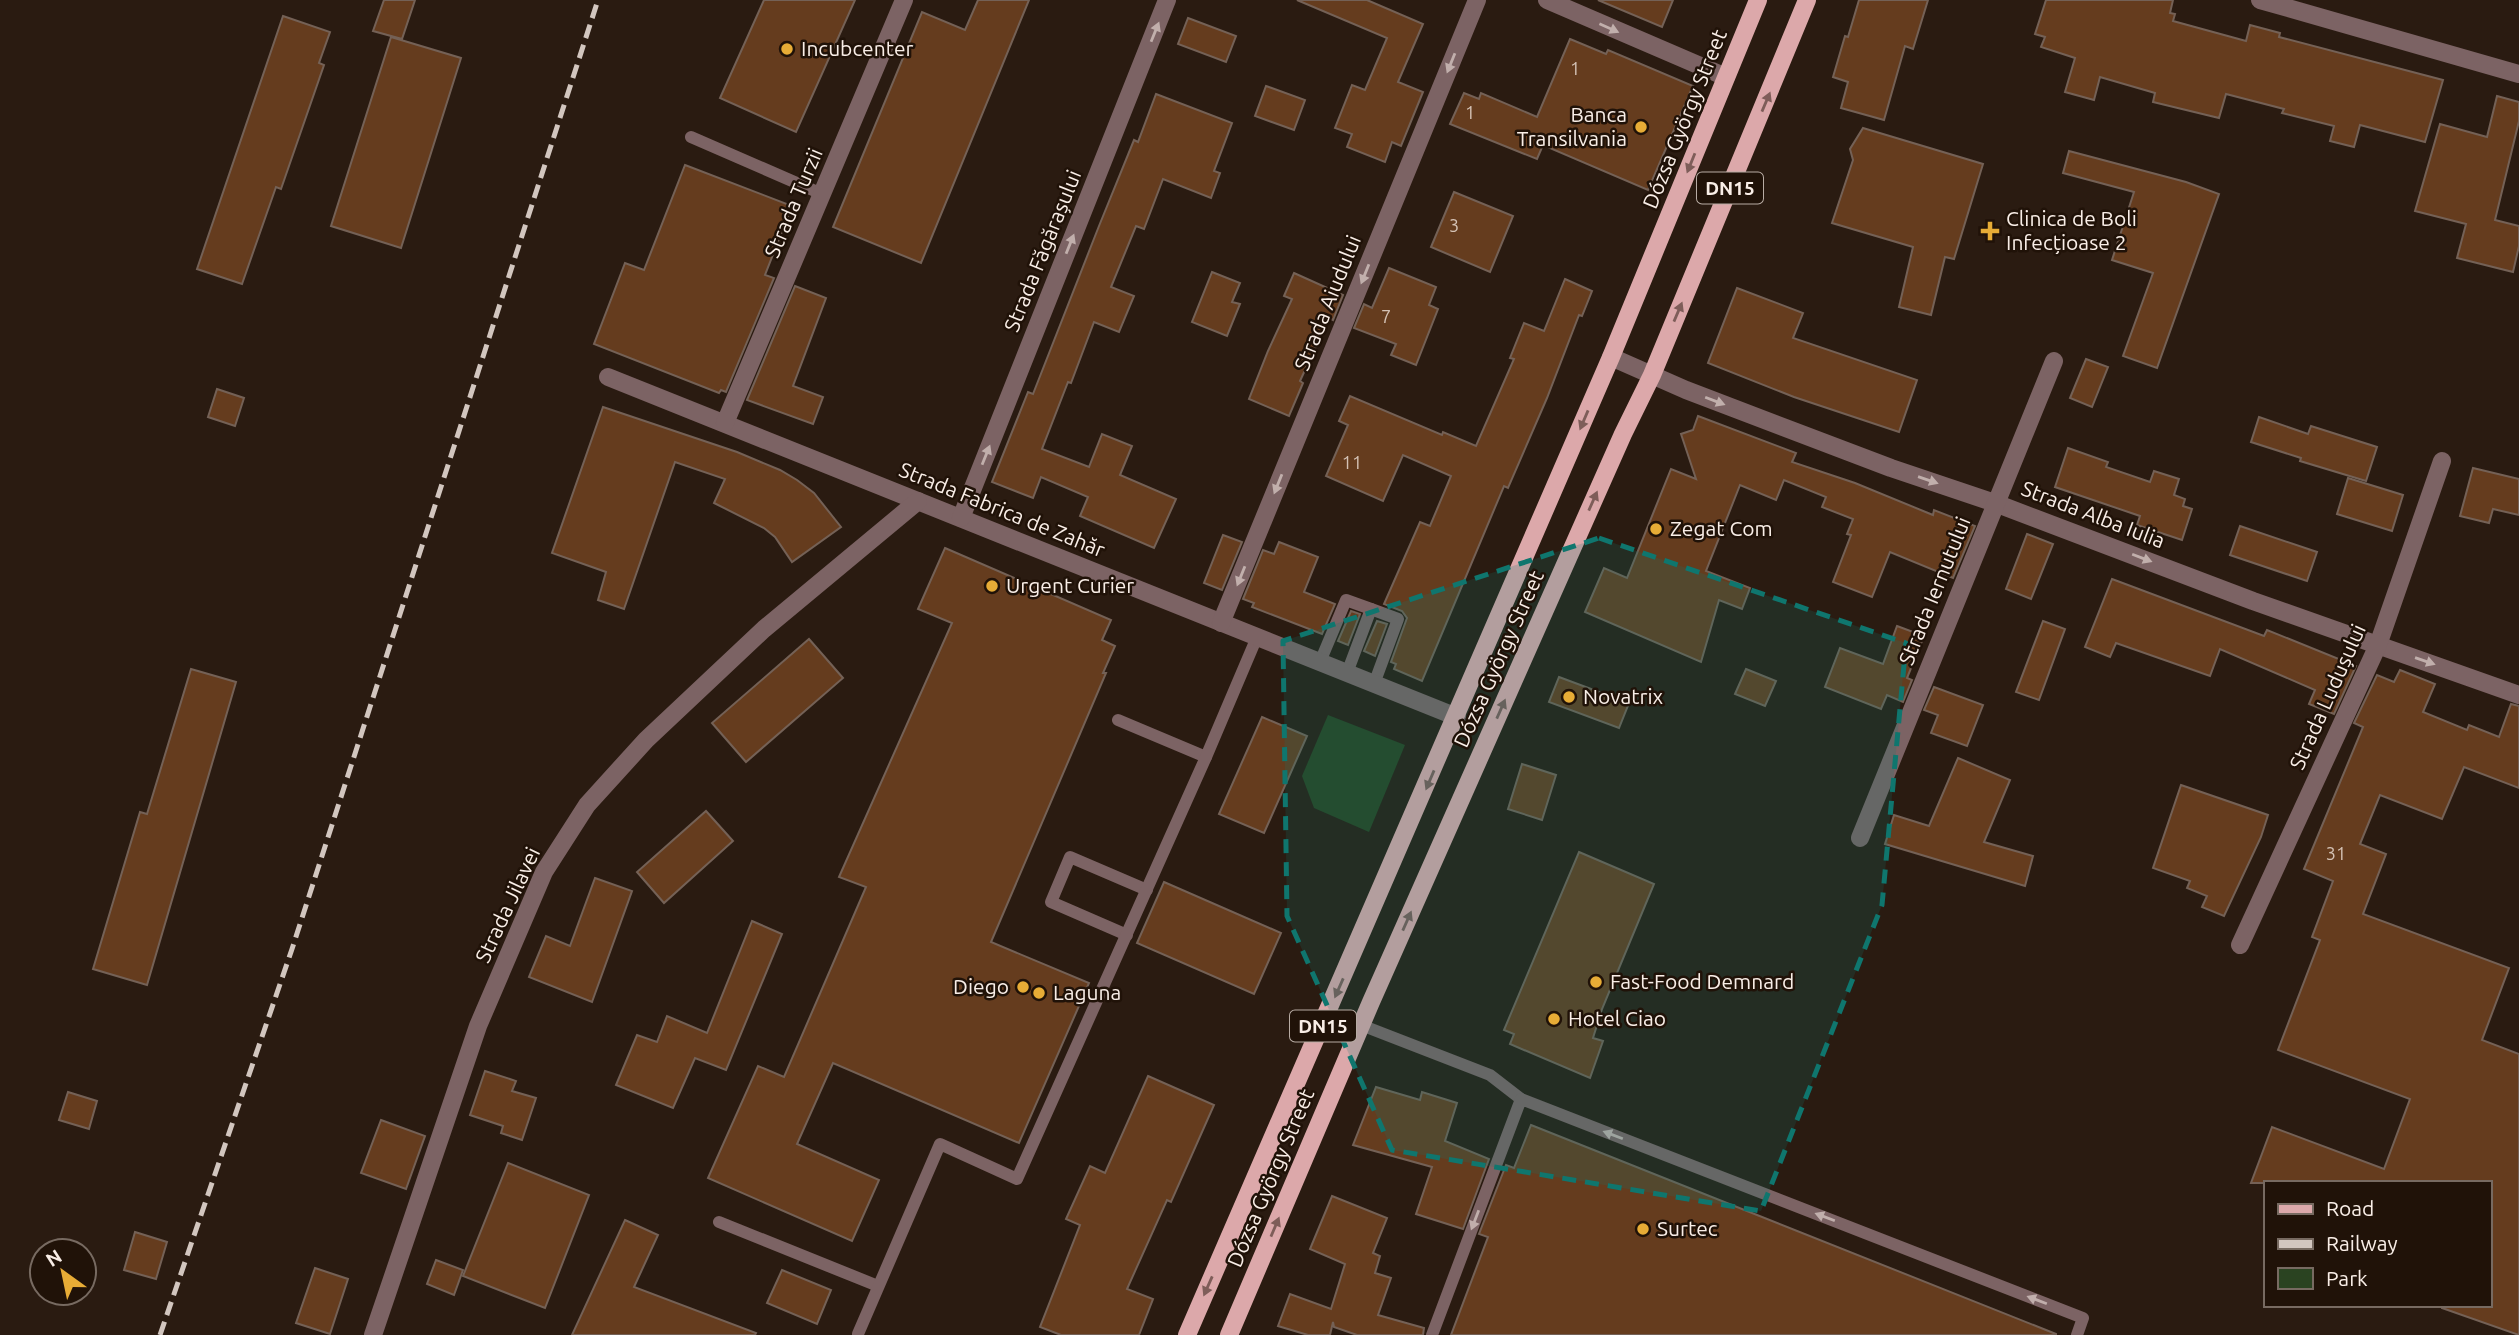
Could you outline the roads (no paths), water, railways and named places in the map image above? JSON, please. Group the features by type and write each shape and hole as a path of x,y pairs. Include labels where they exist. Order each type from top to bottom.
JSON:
{"main road":[{"name":"Dózsa György Street","path":"1187,1335 1611,358 1758,0"},
{"name":"Dózsa György Street","path":"1229,1335 1361,1025 1623,434 1652,375 1807,0"}],"street":[{"name":"Strada Turzii","path":"725,423 904,0"},
{"name":"Strada Făgărașului","path":"961,518 1167,0"},
{"name":"Strada Aiudului","path":"1222,623 1477,0"},
{"path":"1547,0 1727,77"},
{"path":"2260,0 2519,74"},
{"name":"Strada Alba Iulia","path":"1611,358 1891,468 1995,503 2253,601 2519,695"},
{"name":"Strada Iernutului","path":"1860,838 2054,361"},
{"name":"Strada Fabrica de Zahăr","path":"608,377 1457,717"},
{"name":"Strada Ludușului","path":"2240,945 2378,645 2442,461"},
{"name":"Strada Jilavei","path":"373,1335 478,1026 544,872 587,805 646,740 764,629 918,501"}],"lane":[{"path":"691,137 822,194"},
{"path":"1320,662 1346,600 1398,619 1374,684"},
{"path":"1347,673 1371,609"},
{"path":"858,1334 940,1144 1017,1179 1206,757 1256,637"},
{"path":"1118,720 1206,757"},
{"path":"1126,935 1051,902 1070,857 1147,890"},
{"path":"1361,1025 1490,1075 1521,1099 2083,1318 2077,1335"},
{"path":"1432,1335 1521,1099"},
{"path":"719,1223 878,1286"}],"railway":[{"path":"160,1335 292,949 598,0"}],"place":[{"name":"Incubcenter","path":"787,49"},
{"name":"Banca Transilvania","path":"1641,127"},
{"name":"Clinica de Boli Infecțioase 2","path":"1990,231"},
{"name":"Zegat Com","path":"1656,529"},
{"name":"Urgent Curier","path":"992,586"},
{"name":"Novatrix","path":"1569,697"},
{"name":"Fast-Food Demnard","path":"1596,982"},
{"name":"Diego","path":"1023,987"},
{"name":"Laguna","path":"1039,993"},
{"name":"Hotel Ciao","path":"1554,1019"},
{"name":"Surtec","path":"1643,1229"}]}
